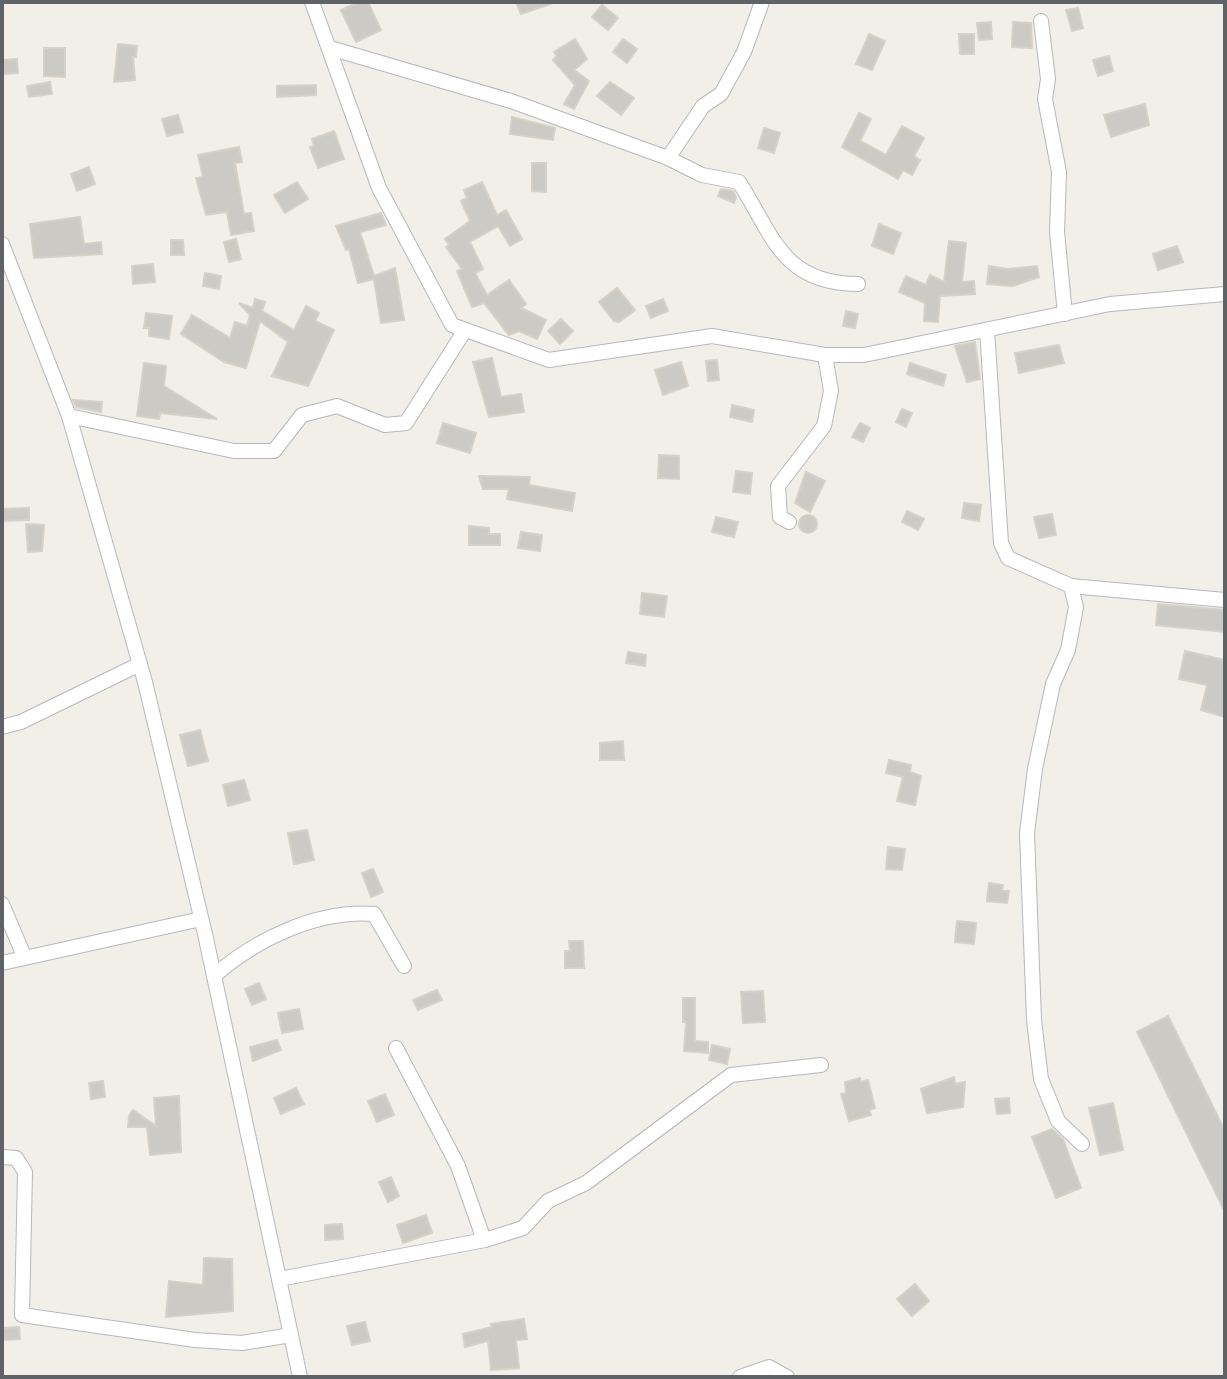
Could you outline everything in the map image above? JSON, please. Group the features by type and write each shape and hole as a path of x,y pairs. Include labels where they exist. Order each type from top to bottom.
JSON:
{"street":[{"path":"312,2 379,188 452,325 549,360 712,336 825,355 864,355 1110,304 1225,294"},
{"path":"668,158 703,106 721,94 744,52 762,2"},
{"path":"1041,21 1048,79 1045,99 1059,172 1057,232 1065,314"},
{"path":"330,48 511,101 668,158 702,175 739,182 768,237 801,272 838,284 858,284"},
{"path":"2,244 69,416 140,664 214,976 300,1377"},
{"path":"69,416 234,451 274,451 302,415 337,406 385,425 406,423 465,330"},
{"path":"987,330 1001,543 1008,558 1071,586 1225,600"},
{"path":"789,522 780,517 778,486 824,426 831,391 825,355"},
{"path":"1071,586 1076,607 1068,650 1053,684 1035,769 1027,833 1034,1020 1041,1079 1058,1121 1082,1144"},
{"path":"2,727 21,722 140,664"},
{"path":"2,904 24,956"},
{"path":"214,976 238,955 299,925 357,913 374,914 404,966"},
{"path":"2,963 201,919"},
{"path":"396,1048 458,1166 484,1240"},
{"path":"279,1279 484,1240 523,1228 548,1201 586,1183 731,1075 821,1065"},
{"path":"2,1157 16,1158 25,1172 22,1315 195,1340 242,1343 291,1335"},
{"path":"740,1377 769,1367 787,1377"}],"building":[{"path":"359,2 368,2 381,30 356,42 341,10"},
{"path":"516,2 550,2 551,4 521,14"},
{"path":"602,5 618,18 608,30 592,17"},
{"path":"1078,8 1083,28 1072,31 1066,10"},
{"path":"991,22 992,39 979,40 977,23"},
{"path":"1013,22 1031,23 1032,48 1012,47"},
{"path":"869,34 885,41 872,70 856,64"},
{"path":"959,34 974,34 974,54 960,54"},
{"path":"575,39 587,59 574,70 589,81 574,109 564,104 575,85 553,60 557,56 554,52"},
{"path":"623,39 637,49 627,63 613,52"},
{"path":"118,44 137,46 136,57 133,57 135,80 114,82"},
{"path":"44,48 65,48 65,77 44,76"},
{"path":"1109,56 1113,71 1098,76 1093,60"},
{"path":"17,59 18,73 3,74 2,60"},
{"path":"50,82 52,94 29,97 27,86"},
{"path":"610,82 634,98 621,115 597,96"},
{"path":"316,85 316,95 277,97 277,86"},
{"path":"1145,104 1149,125 1111,137 1104,115"},
{"path":"859,113 871,119 860,141 886,155 902,126 924,138 914,156 920,160 912,175 903,170 898,179 842,147"},
{"path":"178,115 183,132 167,136 162,119"},
{"path":"512,117 555,128 553,140 510,134"},
{"path":"764,128 780,133 774,153 758,148"},
{"path":"334,131 344,159 318,168 310,147 314,146 312,139"},
{"path":"239,147 242,162 235,163 244,214 251,213 254,231 231,235 227,212 206,215 196,178 203,177 198,155"},
{"path":"532,163 546,163 546,192 532,191"},
{"path":"89,167 95,184 77,191 71,174"},
{"path":"297,182 308,199 285,213 274,195"},
{"path":"482,182 497,215 506,210 522,239 510,246 498,226 470,242 483,269 475,273 487,295 509,280 526,304 521,308 546,320 537,339 519,331 509,335 484,303 472,307 457,271 462,269 446,247 449,245 445,239 470,221 461,201 467,198 464,190"},
{"path":"721,189 733,191 736,197 734,203 718,196"},
{"path":"381,213 386,225 360,232 374,276 395,268 404,320 381,323 374,279 358,283 349,249 346,250 336,226"},
{"path":"80,217 84,244 101,242 102,254 34,258 30,224"},
{"path":"879,224 901,233 893,254 872,246"},
{"path":"236,239 241,259 229,262 224,242"},
{"path":"171,240 183,240 184,255 171,255"},
{"path":"949,241 966,243 962,282 974,281 975,294 940,296 938,322 924,321 925,303 899,292 906,276 926,285 930,275 944,282"},
{"path":"1177,246 1183,262 1158,270 1153,254"},
{"path":"153,264 155,282 133,284 132,266"},
{"path":"989,266 1008,269 1037,266 1039,277 1013,286 987,284"},
{"path":"205,273 221,276 219,289 203,286"},
{"path":"617,288 635,310 619,322 614,321 599,302"},
{"path":"255,299 265,302 262,311 294,330 306,306 319,313 315,321 334,330 308,386 272,376 288,342 260,321 246,368 224,362 181,334 192,315 230,338 235,322 247,326 250,315 239,303 253,308"},
{"path":"663,299 668,311 651,318 646,306"},
{"path":"846,311 858,314 855,328 843,326"},
{"path":"146,313 172,316 169,339 149,336 149,328 144,328"},
{"path":"561,319 573,331 560,344 548,331"},
{"path":"975,342 980,379 967,382 955,346"},
{"path":"1059,345 1064,363 1019,373 1015,353"},
{"path":"492,358 501,397 521,394 524,412 489,417 473,362"},
{"path":"717,360 719,380 708,381 706,361"},
{"path":"681,362 688,386 663,395 655,370"},
{"path":"144,363 166,366 164,386 217,419 160,413 159,419 137,416"},
{"path":"910,363 946,375 943,386 907,374"},
{"path":"73,400 102,402 101,412 76,407"},
{"path":"732,405 754,410 752,422 730,417"},
{"path":"902,409 912,413 906,427 896,422"},
{"path":"443,423 476,433 470,453 437,443"},
{"path":"860,423 870,428 863,442 852,437"},
{"path":"659,455 679,456 679,479 658,478"},
{"path":"736,471 752,473 750,494 733,492"},
{"path":"806,472 825,481 810,512 795,503"},
{"path":"479,476 530,477 529,485 575,493 572,511 507,499 509,489 483,489"},
{"path":"964,503 981,505 979,521 962,518"},
{"path":"29,508 29,520 2,521 2,509"},
{"path":"907,511 924,519 918,530 902,522"},
{"path":"1052,514 1056,535 1039,538 1034,517"},
{"path":"804,515 812,515 817,524 815,531 804,533 799,528 799,520"},
{"path":"716,517 738,522 734,537 712,532"},
{"path":"26,524 44,525 42,551 28,552"},
{"path":"469,526 489,528 489,534 500,534 500,545 469,545"},
{"path":"521,532 542,535 540,551 518,548"},
{"path":"642,593 667,596 664,617 640,614"},
{"path":"1158,604 1225,610 1225,632 1156,625"},
{"path":"1185,651 1225,660 1225,717 1201,710 1207,685 1179,679"},
{"path":"628,652 646,655 645,666 626,663"},
{"path":"200,730 208,761 188,766 180,735"},
{"path":"623,741 624,760 600,760 600,743"},
{"path":"889,760 911,765 910,772 921,776 915,805 897,801 903,777 886,773"},
{"path":"244,780 250,800 228,806 223,785"},
{"path":"307,830 314,860 294,864 288,833"},
{"path":"888,847 905,849 902,870 886,869"},
{"path":"373,869 383,892 371,897 362,873"},
{"path":"989,883 1003,885 1002,891 1009,891 1007,903 987,901"},
{"path":"957,921 976,923 974,944 955,942"},
{"path":"569,941 583,941 584,968 565,968 565,951 570,951"},
{"path":"259,983 266,999 252,1005 245,989"},
{"path":"437,990 442,1000 418,1010 413,1000"},
{"path":"763,991 765,1022 743,1023 741,992"},
{"path":"683,998 695,998 695,1041 708,1042 708,1053 684,1051 686,1022 683,1022"},
{"path":"299,1009 303,1029 282,1033 278,1013"},
{"path":"1168,1016 1225,1131 1225,1212 1137,1032"},
{"path":"277,1040 281,1050 253,1061 250,1047"},
{"path":"712,1045 730,1049 727,1064 709,1060"},
{"path":"954,1077 955,1084 965,1082 963,1107 927,1113 921,1089"},
{"path":"860,1078 861,1082 868,1080 875,1108 869,1110 871,1115 849,1121 841,1094 846,1093 845,1082"},
{"path":"103,1081 105,1097 91,1099 89,1083"},
{"path":"296,1088 304,1104 281,1114 274,1098"},
{"path":"385,1094 394,1115 377,1122 368,1101"},
{"path":"179,1096 181,1152 150,1155 147,1127 128,1127 129,1116 133,1110 156,1126 154,1098"},
{"path":"1009,1098 1010,1113 997,1114 995,1099"},
{"path":"1113,1103 1123,1150 1100,1155 1089,1108"},
{"path":"1052,1129 1063,1139 1081,1188 1056,1198 1032,1137"},
{"path":"391,1177 399,1196 388,1202 379,1182"},
{"path":"426,1215 432,1233 403,1243 397,1225"},
{"path":"342,1224 343,1239 325,1240 325,1225"},
{"path":"204,1258 232,1259 233,1311 166,1317 169,1281 203,1285"},
{"path":"915,1284 929,1301 912,1316 897,1299"},
{"path":"524,1319 527,1339 516,1340 519,1368 491,1370 488,1341 465,1347 463,1334 492,1327 491,1324"},
{"path":"365,1322 370,1341 352,1345 347,1326"},
{"path":"19,1327 20,1339 2,1340 2,1328"}]}
